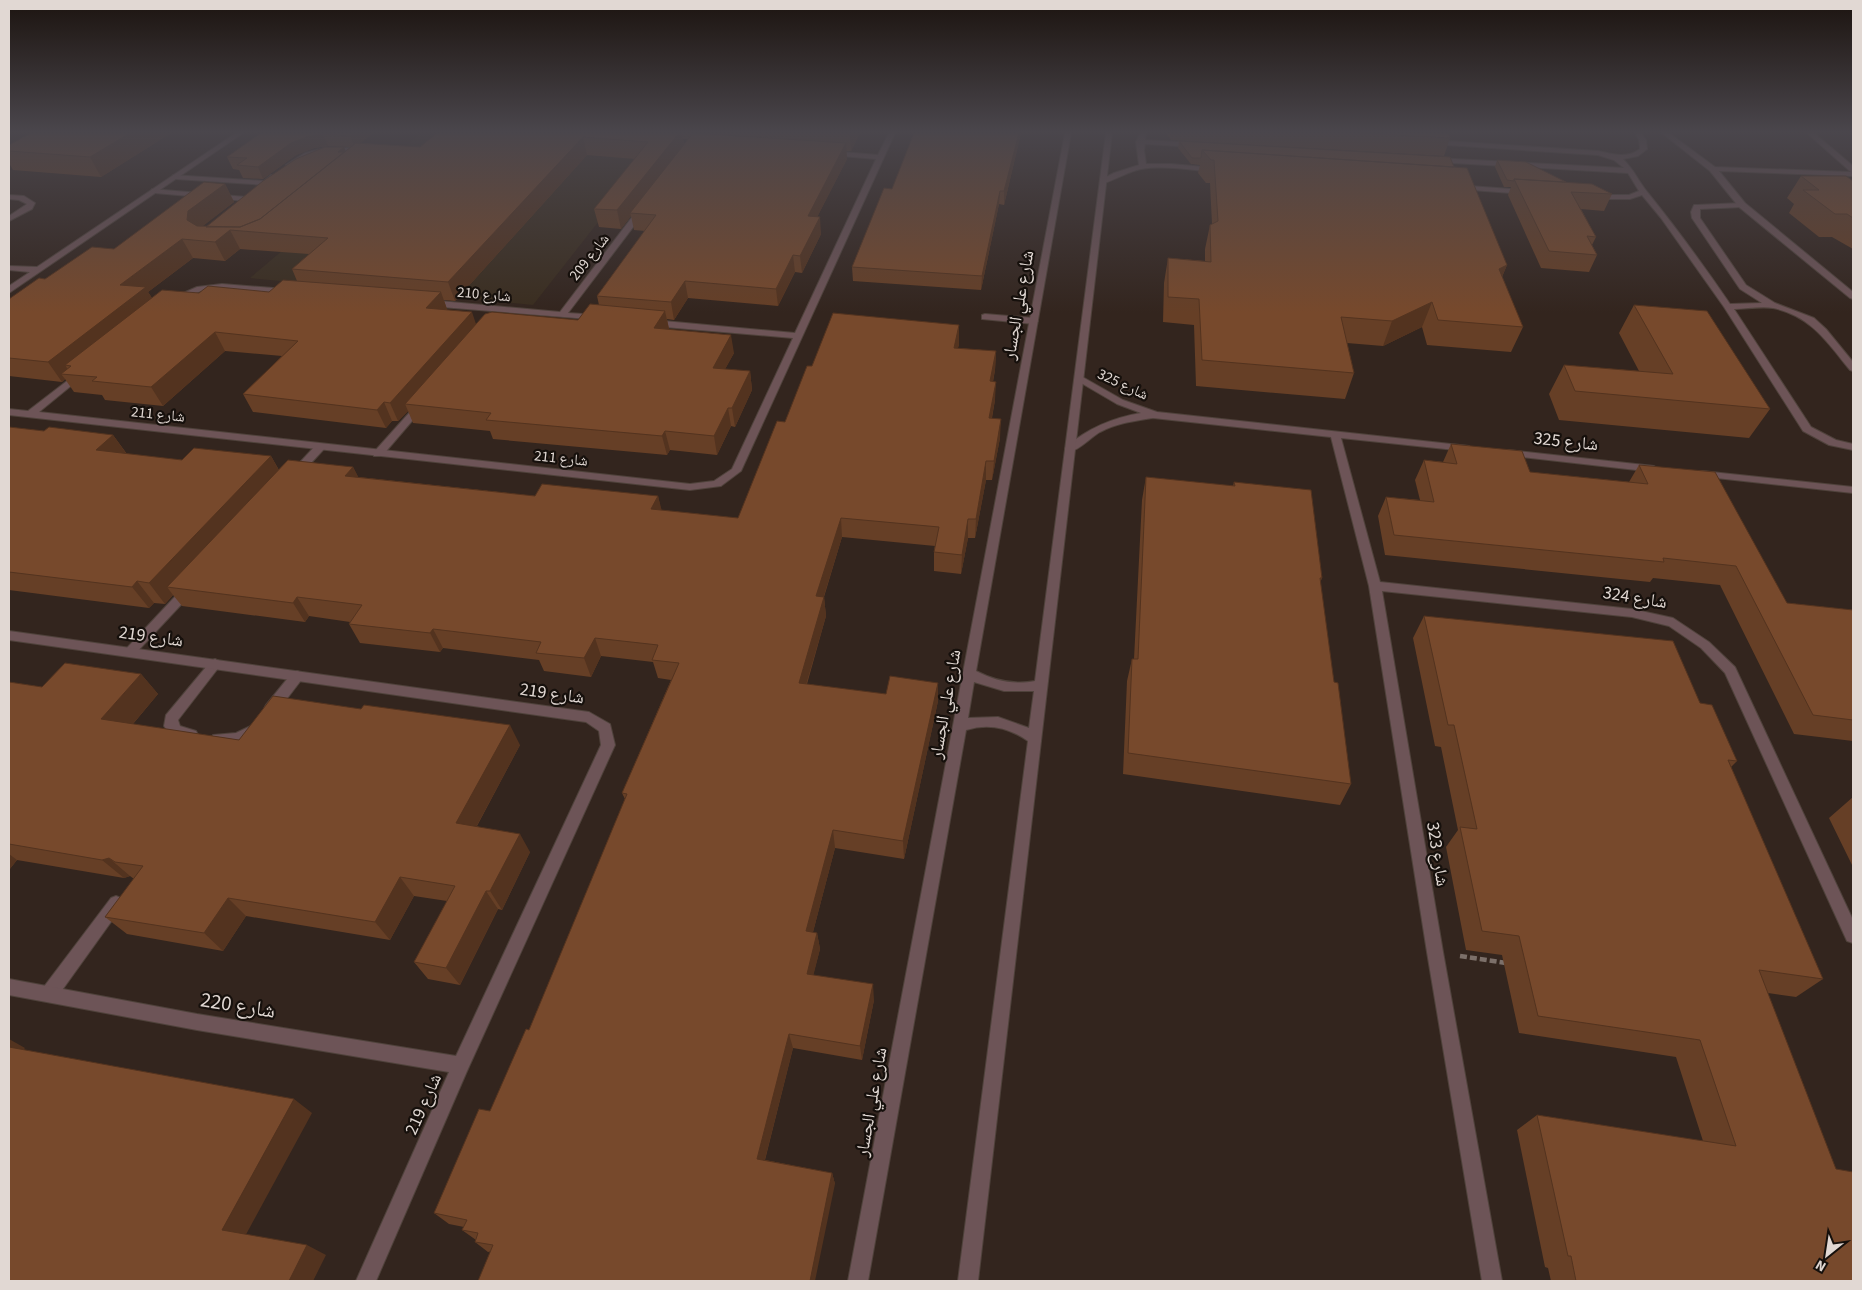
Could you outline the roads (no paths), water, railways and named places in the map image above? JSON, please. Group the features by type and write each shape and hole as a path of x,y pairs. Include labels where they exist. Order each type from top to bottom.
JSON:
{"street":[{"path":"9,290 152,193"},
{"path":"180,193 246,199"},
{"path":"239,205 253,193"},
{"name":"شارع 211","path":"9,412 690,487 717,484 736,471 863,193"},
{"name":"شارع علي الجسار","path":"858,1281 1057,193"},
{"path":"968,1281 1101,193"},
{"path":"1589,196 1630,198 1640,193"},
{"path":"1644,193 1664,216 1728,307 1806,429 1833,443 1853,447"},
{"path":"1732,193 1742,205 1853,296"},
{"path":"9,197 21,198 31,203 29,207 9,219"},
{"path":"1742,205 1697,207 1694,212 1696,218 1744,287 1772,305 1794,312 1810,320 1823,331 1853,368"},
{"name":"شارع 209","path":"562,315 645,206"},
{"path":"9,268 38,270"},
{"path":"167,305 175,299 200,289 214,288 299,293"},
{"name":"شارع 210","path":"416,302 501,313 611,319"},
{"path":"1728,307 1772,305"},
{"path":"985,317 1034,322"},
{"path":"640,322 797,336"},
{"path":"30,414 91,366"},
{"name":"شارع 325","path":"1078,378 1120,402 1155,415"},
{"path":"378,454 428,396"},
{"name":"شارع 325","path":"1070,449 1080,439 1106,425 1138,416 1155,415 1472,449"},
{"name":"شارع 323","path":"1335,434 1375,586 1435,952 1492,1281"},
{"path":"286,484 320,447"},
{"name":"شارع 325","path":"1502,452 1668,470"},
{"path":"1687,472 1853,490"},
{"path":"130,652 198,579"},
{"name":"شارع 324","path":"1375,586 1632,613 1674,622 1705,644 1730,670 1853,936"},
{"name":"شارع 219","path":"9,634 589,717 605,728 608,745 461,1064 366,1281"},
{"path":"215,664 175,712 171,726 174,730 222,740 244,736 261,722 297,676"},
{"path":"969,673 991,684 1003,687 1016,689 1041,685"},
{"path":"959,726 973,722 1003,722 1025,730 1034,738"},
{"path":"49,994 124,893"},
{"name":"شارع 220","path":"9,987 197,1022 461,1064"}]}
